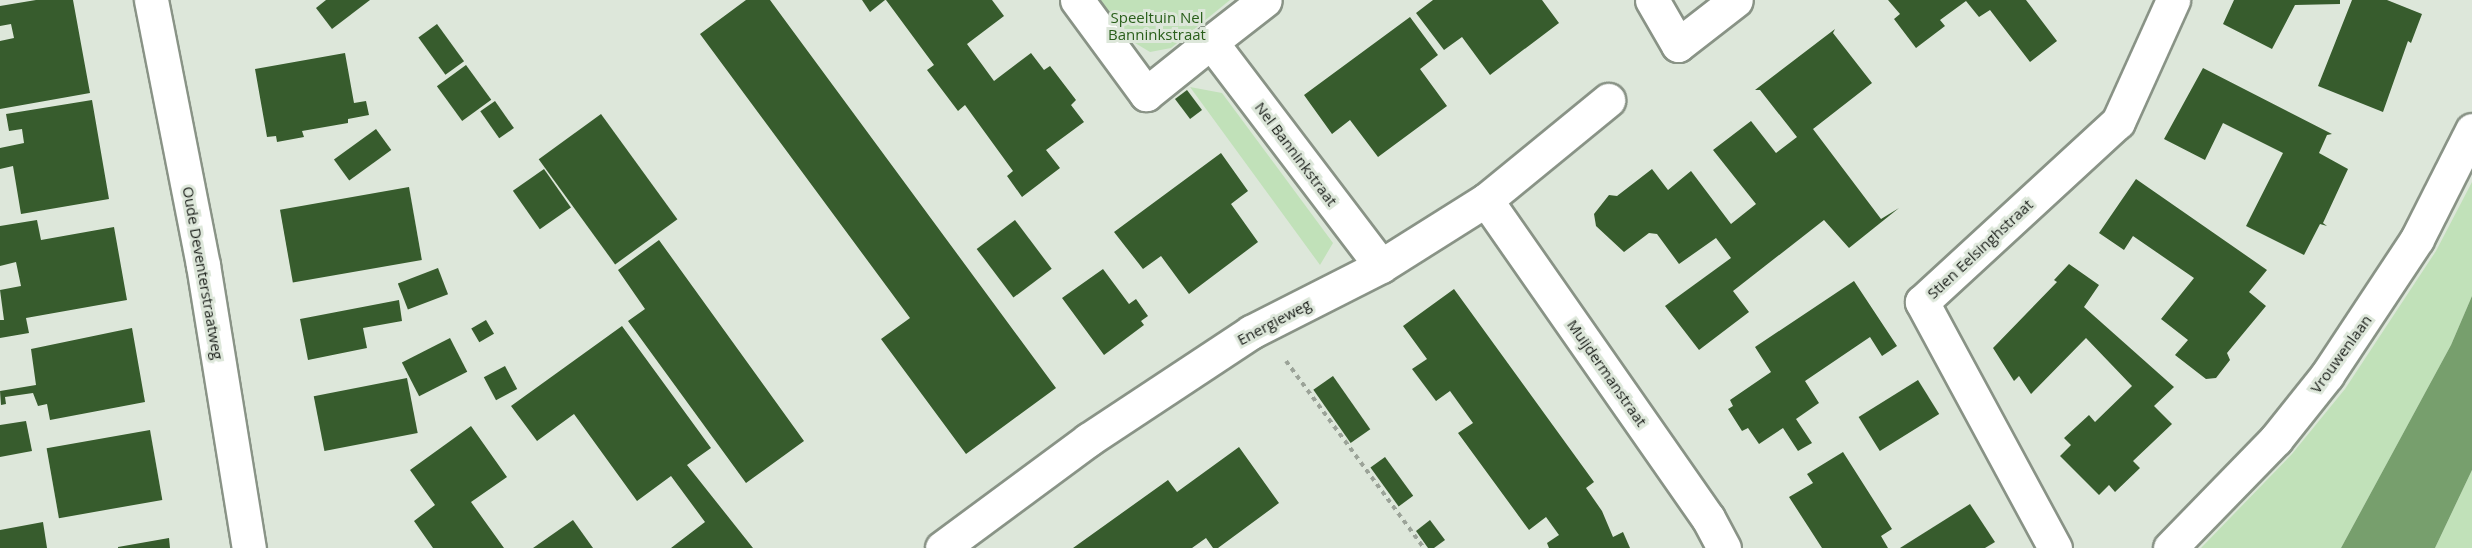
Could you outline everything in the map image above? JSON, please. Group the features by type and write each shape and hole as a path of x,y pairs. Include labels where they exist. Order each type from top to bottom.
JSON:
{"street":[{"name":"Oude Deventerstraatweg","path":"151,0 203,266 249,548"},
{"path":"1077,0 1146,94 1265,0"},
{"path":"1652,0 1678,45 1736,0"},
{"name":"Stien Eelsinghstraat","path":"2055,548 1922,302 2118,123 2173,0"},
{"name":"Nel Banninkstraat","path":"1211,42 1381,266"},
{"name":"Energieweg","path":"942,548 1088,440 1261,327 1381,266 1486,200 1608,100"},
{"name":"Vrouwenlaan","path":"2170,548 2276,439 2327,375 2417,239 2472,130"},
{"name":"Muijdermanstraat","path":"1486,200 1708,518 1724,548"}],"path":[{"path":"1261,327 1424,548"}],"green space":[{"name":"Speeltuin Nel Banninkstraat","path":"1097,0 1230,0 1171,48 1150,52 1125,37"},
{"path":"1190,87 1222,93 1333,243 1320,265"},
{"path":"2472,182 2472,296 2451,345 2341,548 2201,548 2292,454 2345,389 2436,251"},
{"path":"2472,470 2472,548 2435,548"}],"shaded area":[{"path":"2472,296 2472,470 2435,548 2341,548 2451,345"}],"building":[{"path":"36,0 73,0 90,93 0,109 0,41 14,38 11,24 0,26 0,6"},
{"path":"326,0 370,0 332,29 316,8"},
{"path":"746,0 770,0 1056,388 966,454 881,339 910,318 700,34"},
{"path":"862,0 885,0 870,12"},
{"path":"886,0 992,0 1004,16 967,44 994,81 1031,53 1044,70 1050,66 1076,100 1071,105 1084,122 1046,150 1060,168 1022,197 1007,176 1013,171 965,105 958,111 927,70 934,65"},
{"path":"1433,0 1542,0 1559,23 1490,75 1462,37 1444,50 1416,13"},
{"path":"1888,0 2026,0 2057,41 2030,62 1990,10 1979,17 1966,1 1940,20 1945,26 1916,48 1894,19 1900,14"},
{"path":"2234,0 2340,0 2340,4 2295,5 2272,49 2223,24"},
{"path":"2352,0 2387,0 2422,14 2411,43 2408,41 2383,112 2318,86"},
{"path":"1410,17 1438,55 1420,69 1447,106 1378,157 1350,120 1332,134 1304,95"},
{"path":"437,24 464,61 445,75 418,38"},
{"path":"1835,29 1833,33 1872,83 1813,129 1881,219 1899,208 1849,248 1824,220 1733,291 1749,312 1699,350 1665,306 1731,258 1716,238 1679,264 1657,234 1649,233 1624,252 1596,226 1594,214 1609,195 1617,196 1652,169 1668,190 1691,171 1731,224 1756,204 1713,150 1751,121 1776,153 1797,137 1760,90 1755,90"},
{"path":"345,53 354,103 366,101 369,115 348,119 348,123 302,131 304,137 277,142 276,136 267,137 255,69"},
{"path":"466,65 491,100 462,121 437,86"},
{"path":"2203,68 2332,134 2327,135 2319,153 2348,169 2323,223 2327,226 2320,224 2304,255 2246,226 2283,153 2223,123 2205,160 2164,139"},
{"path":"1187,90 1202,110 1190,119 1175,99"},
{"path":"92,100 109,199 21,214 13,166 0,169 0,148 24,143 22,129 9,131 6,114"},
{"path":"495,101 514,128 499,138 480,111"},
{"path":"601,114 677,219 615,264 539,159"},
{"path":"376,129 391,150 349,181 334,160"},
{"path":"1221,153 1248,191 1231,204 1258,242 1189,294 1161,256 1143,269 1114,232"},
{"path":"544,169 571,208 540,229 513,191"},
{"path":"2136,179 2267,270 2249,292 2266,306 2227,353 2230,360 2216,378 2206,379 2175,355 2188,340 2161,319 2194,278 2133,236 2124,250 2099,233"},
{"path":"409,187 422,260 293,283 280,210"},
{"path":"37,220 41,240 114,227 127,300 26,318 29,333 0,338 0,320 4,320 0,290 21,286 16,262 0,266 0,226"},
{"path":"1015,220 1052,269 1013,298 977,249"},
{"path":"659,240 804,441 746,483 628,321 645,309 618,270"},
{"path":"2069,264 2099,285 2084,307 2174,387 2154,406 2172,424 2133,461 2140,468 2115,492 2109,485 2099,495 2060,456 2071,445 2064,438 2089,415 2095,422 2132,386 2086,338 2031,394 2019,376 2014,381 1993,348 2057,282 2054,280"},
{"path":"438,268 448,294 408,310 398,283"},
{"path":"1103,269 1129,304 1136,299 1148,316 1141,321 1144,325 1104,355 1062,298"},
{"path":"1854,281 1897,346 1882,356 1870,337 1805,381 1819,403 1796,419 1812,443 1798,451 1783,428 1759,444 1748,428 1742,431 1728,409 1733,406 1730,400 1771,372 1755,347"},
{"path":"1454,289 1594,482 1586,488 1602,511 1613,537 1623,532 1630,548 1549,548 1547,543 1559,535 1546,517 1529,530 1458,433 1473,423 1450,391 1436,401 1412,369 1427,359 1403,326"},
{"path":"399,300 402,321 363,328 367,348 308,360 300,319"},
{"path":"486,320 494,334 479,342 471,328"},
{"path":"622,326 711,448 687,465 753,548 671,548 705,522 671,476 637,501 574,414 537,441 511,406"},
{"path":"132,328 145,402 50,420 47,404 38,406 33,393 5,397 6,404 1,405 0,391 36,385 31,349"},
{"path":"450,338 467,372 419,396 402,363"},
{"path":"505,366 517,389 496,400 484,377"},
{"path":"1333,376 1370,429 1351,443 1313,390"},
{"path":"407,378 418,433 324,451 314,396"},
{"path":"1918,380 1939,414 1880,451 1859,417"},
{"path":"26,421 32,451 0,457 0,425"},
{"path":"471,426 507,477 471,502 504,548 433,548 414,521 435,505 410,470"},
{"path":"150,430 162,500 59,518 47,448"},
{"path":"1239,447 1279,503 1218,548 1213,548 1206,538 1192,548 1073,548 1168,480 1177,492"},
{"path":"1843,452 1892,529 1881,536 1888,548 1822,548 1789,497 1813,483 1807,474"},
{"path":"1385,457 1413,496 1399,506 1370,468"},
{"path":"1970,504 1995,542 1985,548 1900,548"},
{"path":"573,520 593,548 533,548"},
{"path":"1430,520 1445,540 1434,548 1428,548 1416,531"},
{"path":"43,522 47,548 0,548 0,530"},
{"path":"169,538 170,548 118,548 118,547"}]}
